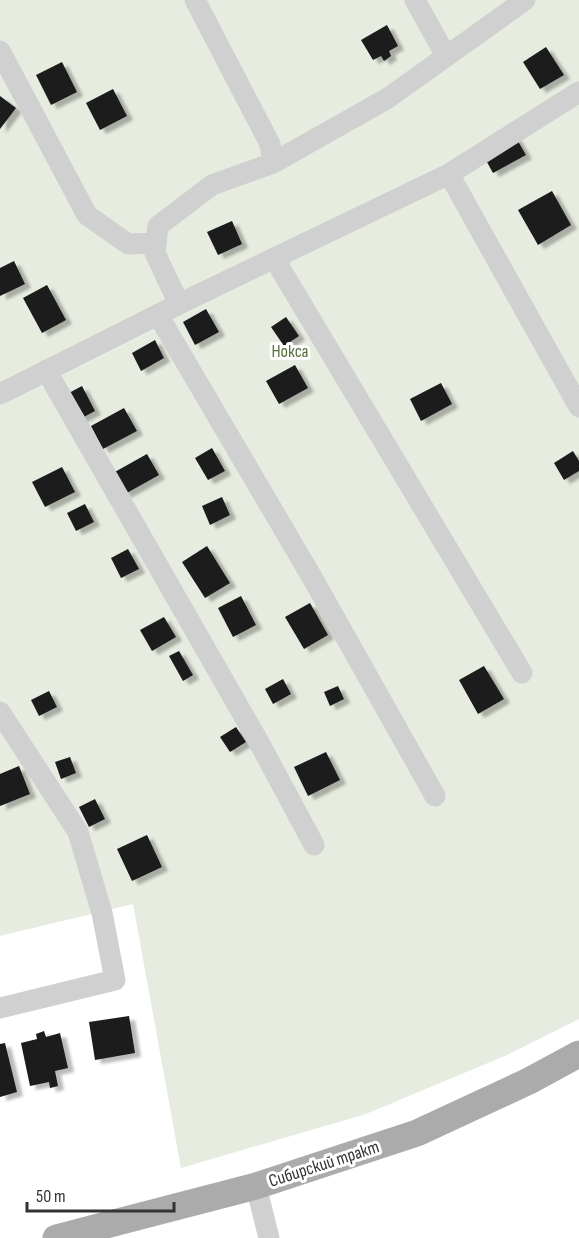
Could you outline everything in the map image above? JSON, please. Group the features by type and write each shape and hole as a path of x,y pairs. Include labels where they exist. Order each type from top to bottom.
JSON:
{"main road":[{"name":"Сибирский тракт","path":"56,1238 256,1186 417,1133 579,1054"}],"street":[{"path":"195,0 270,144 273,163"},
{"path":"415,0 446,56"},
{"path":"179,303 154,253 159,226 212,185 273,163 388,98 525,0"},
{"path":"0,51 87,215 128,244 156,243"},
{"path":"0,394 179,303 448,174 579,92"},
{"path":"448,174 579,407"},
{"path":"274,258 522,673"},
{"path":"158,315 307,569 435,796"},
{"path":"46,370 261,746 314,845"},
{"path":"0,712 78,832 102,913 115,980 0,1008"},
{"path":"256,1186 267,1237"}],"green space":[{"name":"Нокса","path":"0,0 579,0 579,1019 507,1055 366,1114 181,1168 133,904 0,936"}],"building":[{"path":"387,25 398,46 389,51 391,56 384,61 381,56 373,60 361,40"},
{"path":"546,47 564,75 540,89 523,62"},
{"path":"62,62 77,92 51,105 36,75"},
{"path":"113,89 127,116 100,130 86,103"},
{"path":"0,96 16,108 0,129"},
{"path":"515,136 526,155 493,173 482,153"},
{"path":"552,191 571,225 538,245 518,210"},
{"path":"232,221 242,244 218,255 207,232"},
{"path":"14,261 25,284 0,296 0,268"},
{"path":"47,285 66,320 42,333 23,298"},
{"path":"206,309 219,332 195,345 183,322"},
{"path":"286,317 299,336 284,346 271,327"},
{"path":"155,340 164,358 141,371 132,353"},
{"path":"295,365 308,388 279,404 266,381"},
{"path":"441,383 452,404 421,421 410,399"},
{"path":"82,386 95,411 80,419 67,394"},
{"path":"124,408 137,431 103,449 91,426"},
{"path":"212,448 225,471 208,480 195,458"},
{"path":"573,451 579,461 579,471 564,480 554,463"},
{"path":"147,454 159,475 125,494 113,473"},
{"path":"62,467 75,492 45,507 32,482"},
{"path":"222,497 230,515 210,525 202,506"},
{"path":"85,504 94,522 76,531 67,513"},
{"path":"207,546 230,583 205,598 182,562"},
{"path":"128,549 139,569 121,578 111,558"},
{"path":"241,596 256,625 233,637 218,608"},
{"path":"310,603 328,635 304,649 285,617"},
{"path":"164,617 176,637 152,651 140,630"},
{"path":"179,651 193,675 183,681 169,656"},
{"path":"484,666 504,699 478,714 459,680"},
{"path":"283,679 291,694 273,704 265,689"},
{"path":"338,686 344,699 330,706 324,692"},
{"path":"49,691 57,707 39,716 31,700"},
{"path":"236,727 246,742 230,752 220,737"},
{"path":"326,752 340,780 308,796 294,767"},
{"path":"70,757 76,773 61,779 55,762"},
{"path":"19,766 30,794 0,806 0,774"},
{"path":"95,799 105,819 89,827 79,807"},
{"path":"147,835 162,867 132,881 117,849"},
{"path":"129,1016 135,1053 95,1060 89,1022"},
{"path":"44,1031 46,1037 60,1033 68,1068 55,1071 58,1086 50,1088 49,1082 30,1086 21,1043 37,1039 36,1034"},
{"path":"5,1043 17,1092 0,1097 0,1044"}]}
